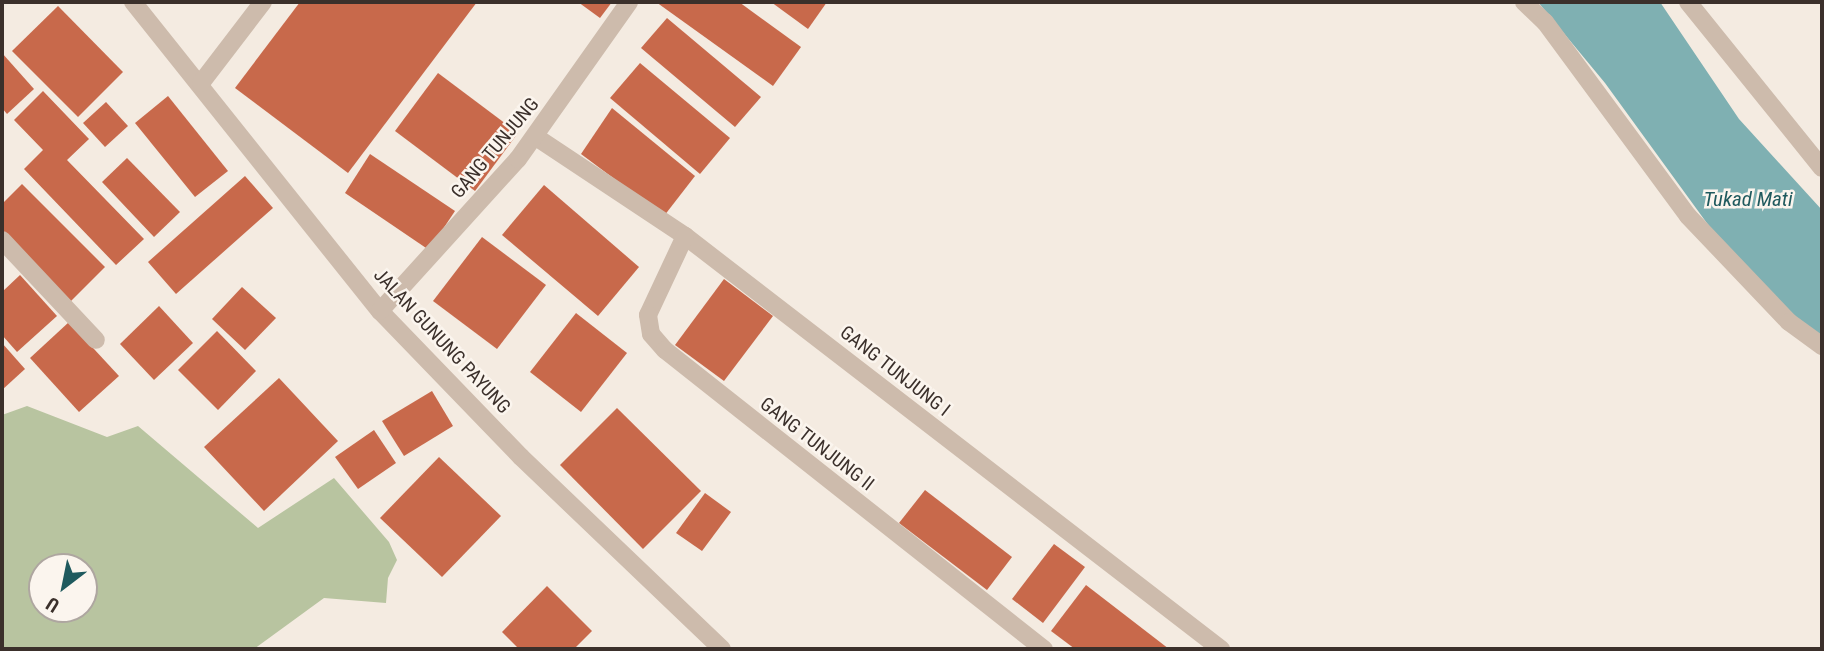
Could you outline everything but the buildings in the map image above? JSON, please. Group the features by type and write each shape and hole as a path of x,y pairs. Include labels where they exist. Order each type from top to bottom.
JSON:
{"street":[{"name":"JALAN GUNUNG PAYUNG","path":"133,2 201,83 380,311 521,457 722,649"},
{"path":"201,83 264,2"},
{"name":"GANG TUNJUNG","path":"380,311 536,137 629,2"},
{"path":"1524,2 1545,22 1688,216 1789,322 1822,346"},
{"path":"1688,2 1822,168"},
{"name":"GANG TUNJUNG I","path":"536,137 685,236 1220,649"},
{"name":"GANG TUNJUNG II","path":"685,236 648,316 651,334 665,350 1044,649"},
{"path":"2,240 96,340"}],"green space":[{"path":"27,406 107,437 138,426 258,528 334,478 389,542 397,560 388,578 386,603 324,598 254,649 2,649 2,415"}],"water":[{"name":"Tukad Mati","path":"1538,2 1660,2 1739,119 1822,210 1822,339 1794,319 1709,226 1605,83"}]}
